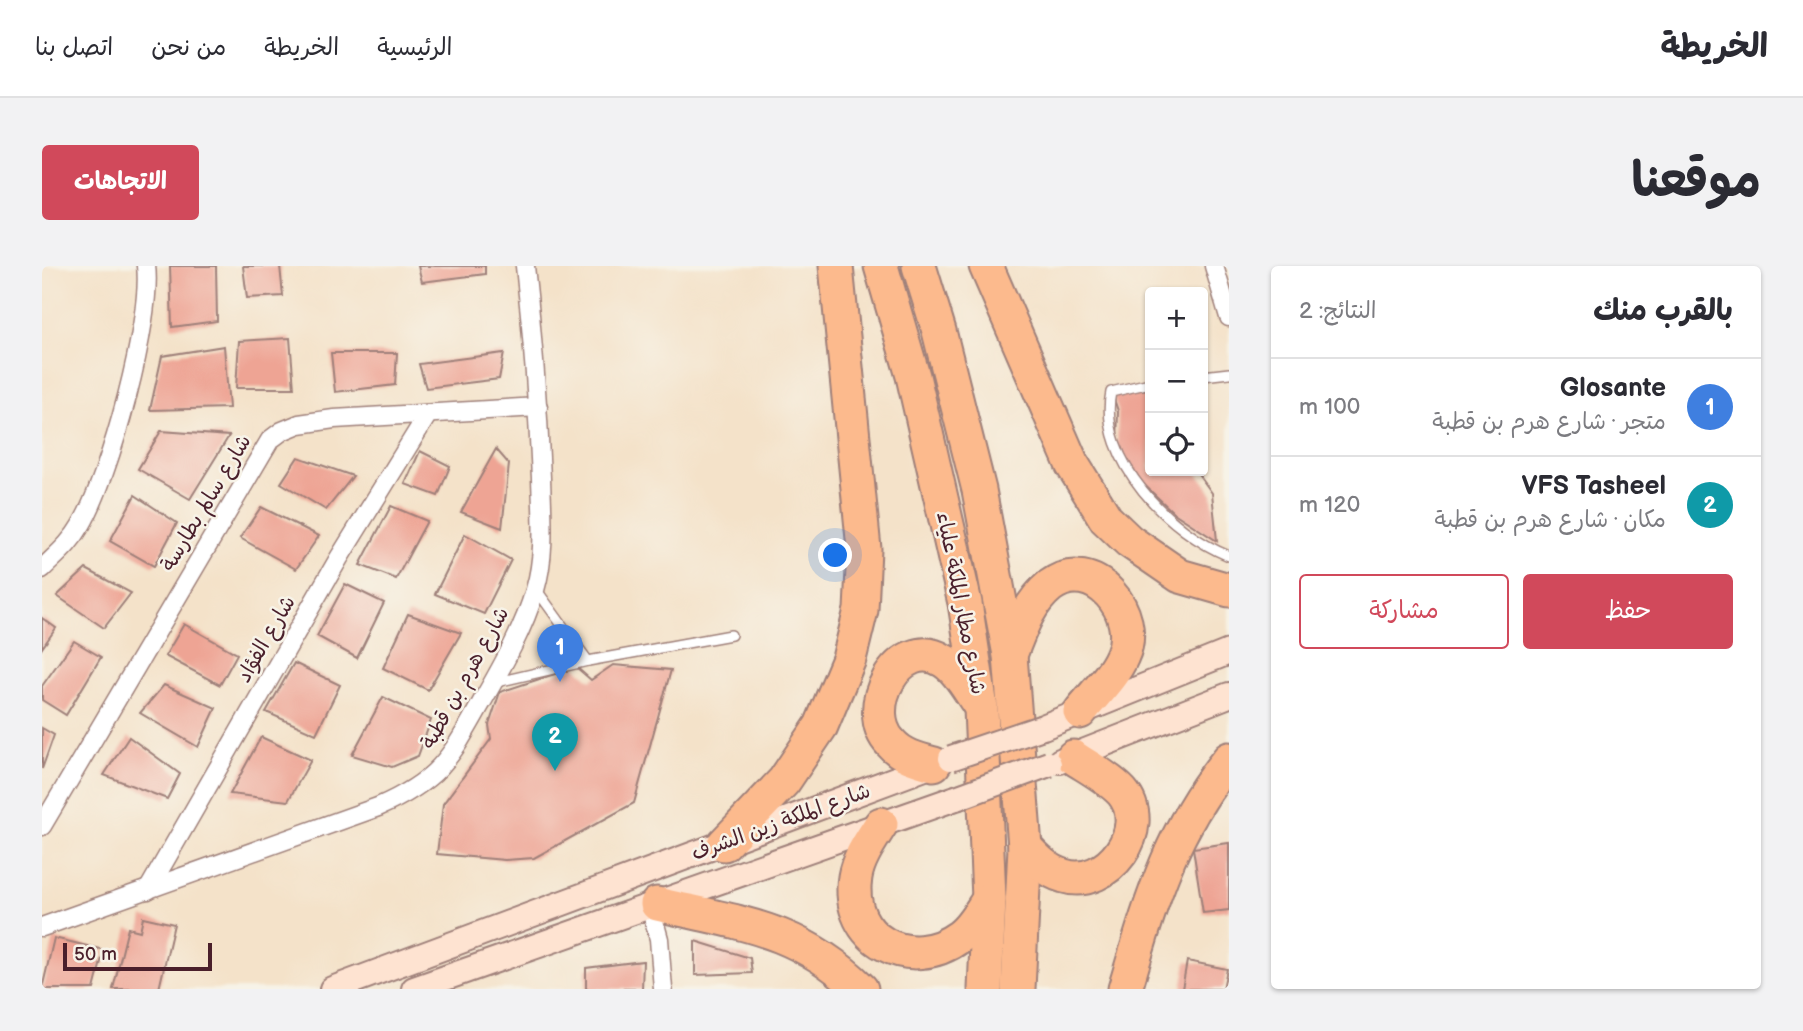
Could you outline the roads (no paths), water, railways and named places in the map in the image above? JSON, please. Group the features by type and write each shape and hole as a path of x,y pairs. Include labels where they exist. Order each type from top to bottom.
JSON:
{"highway":[{"path":"724,844 784,780 821,726 849,659 861,610 864,549 836,266"},
{"name":"شارع مطار الملكة علياء","path":"880,266 913,376 965,603 981,708 989,899 985,989"},
{"name":"شارع مطار الملكة علياء","path":"919,266 939,331 979,490 1010,655 1025,847 1018,989"},
{"path":"986,266 1072,464 1106,519 1129,541 1180,576 1229,590"},
{"path":"1010,655 1028,610 1053,584 1071,578 1094,581 1112,594 1128,631 1123,655 1080,712"},
{"path":"943,761 898,750 880,727 878,704 888,678 911,659 928,655 944,660 954,669 981,708"},
{"path":"1125,989 1152,895 1172,846 1229,759"},
{"path":"1025,847 1046,867 1065,877 1084,878 1100,872 1120,855 1128,839 1129,806 1122,792 1061,760"},
{"path":"881,824 859,864 853,892 861,922 882,944 914,952 944,945 959,938 971,926 989,899"},
{"path":"654,905 779,932 831,962 862,989"}],"main road":[{"name":"شارع الملكة زين الشرف","path":"332,989 943,761 1043,727 1229,652"},
{"name":"شارع الملكة زين الشرف","path":"414,989 956,799 1229,695"}],"street":[{"path":"42,569 72,539 94,497 137,351 148,293 146,266"},
{"name":"شارع هرم بن قطبة","path":"42,927 410,793 446,763 493,683 526,616 536,589 543,541 538,407 525,266"},
{"path":"1214,266 1229,317"},
{"name":"شارع سالم بطارسة","path":"42,826 270,440 282,430 299,424 538,407"},
{"name":"شارع الفؤاد","path":"148,890 339,558 428,414"},
{"path":"654,905 663,989"}],"lane":[{"path":"1208,375 1229,373"},
{"path":"1145,384 1111,392 1115,447 1126,467 1161,511 1229,556"},
{"path":"536,589 588,661"},
{"path":"493,683 588,661 731,635"}],"place":[{"name":"Glosante","path":"560,682"},
{"name":"VFS Tasheel","path":"555,771"}]}
